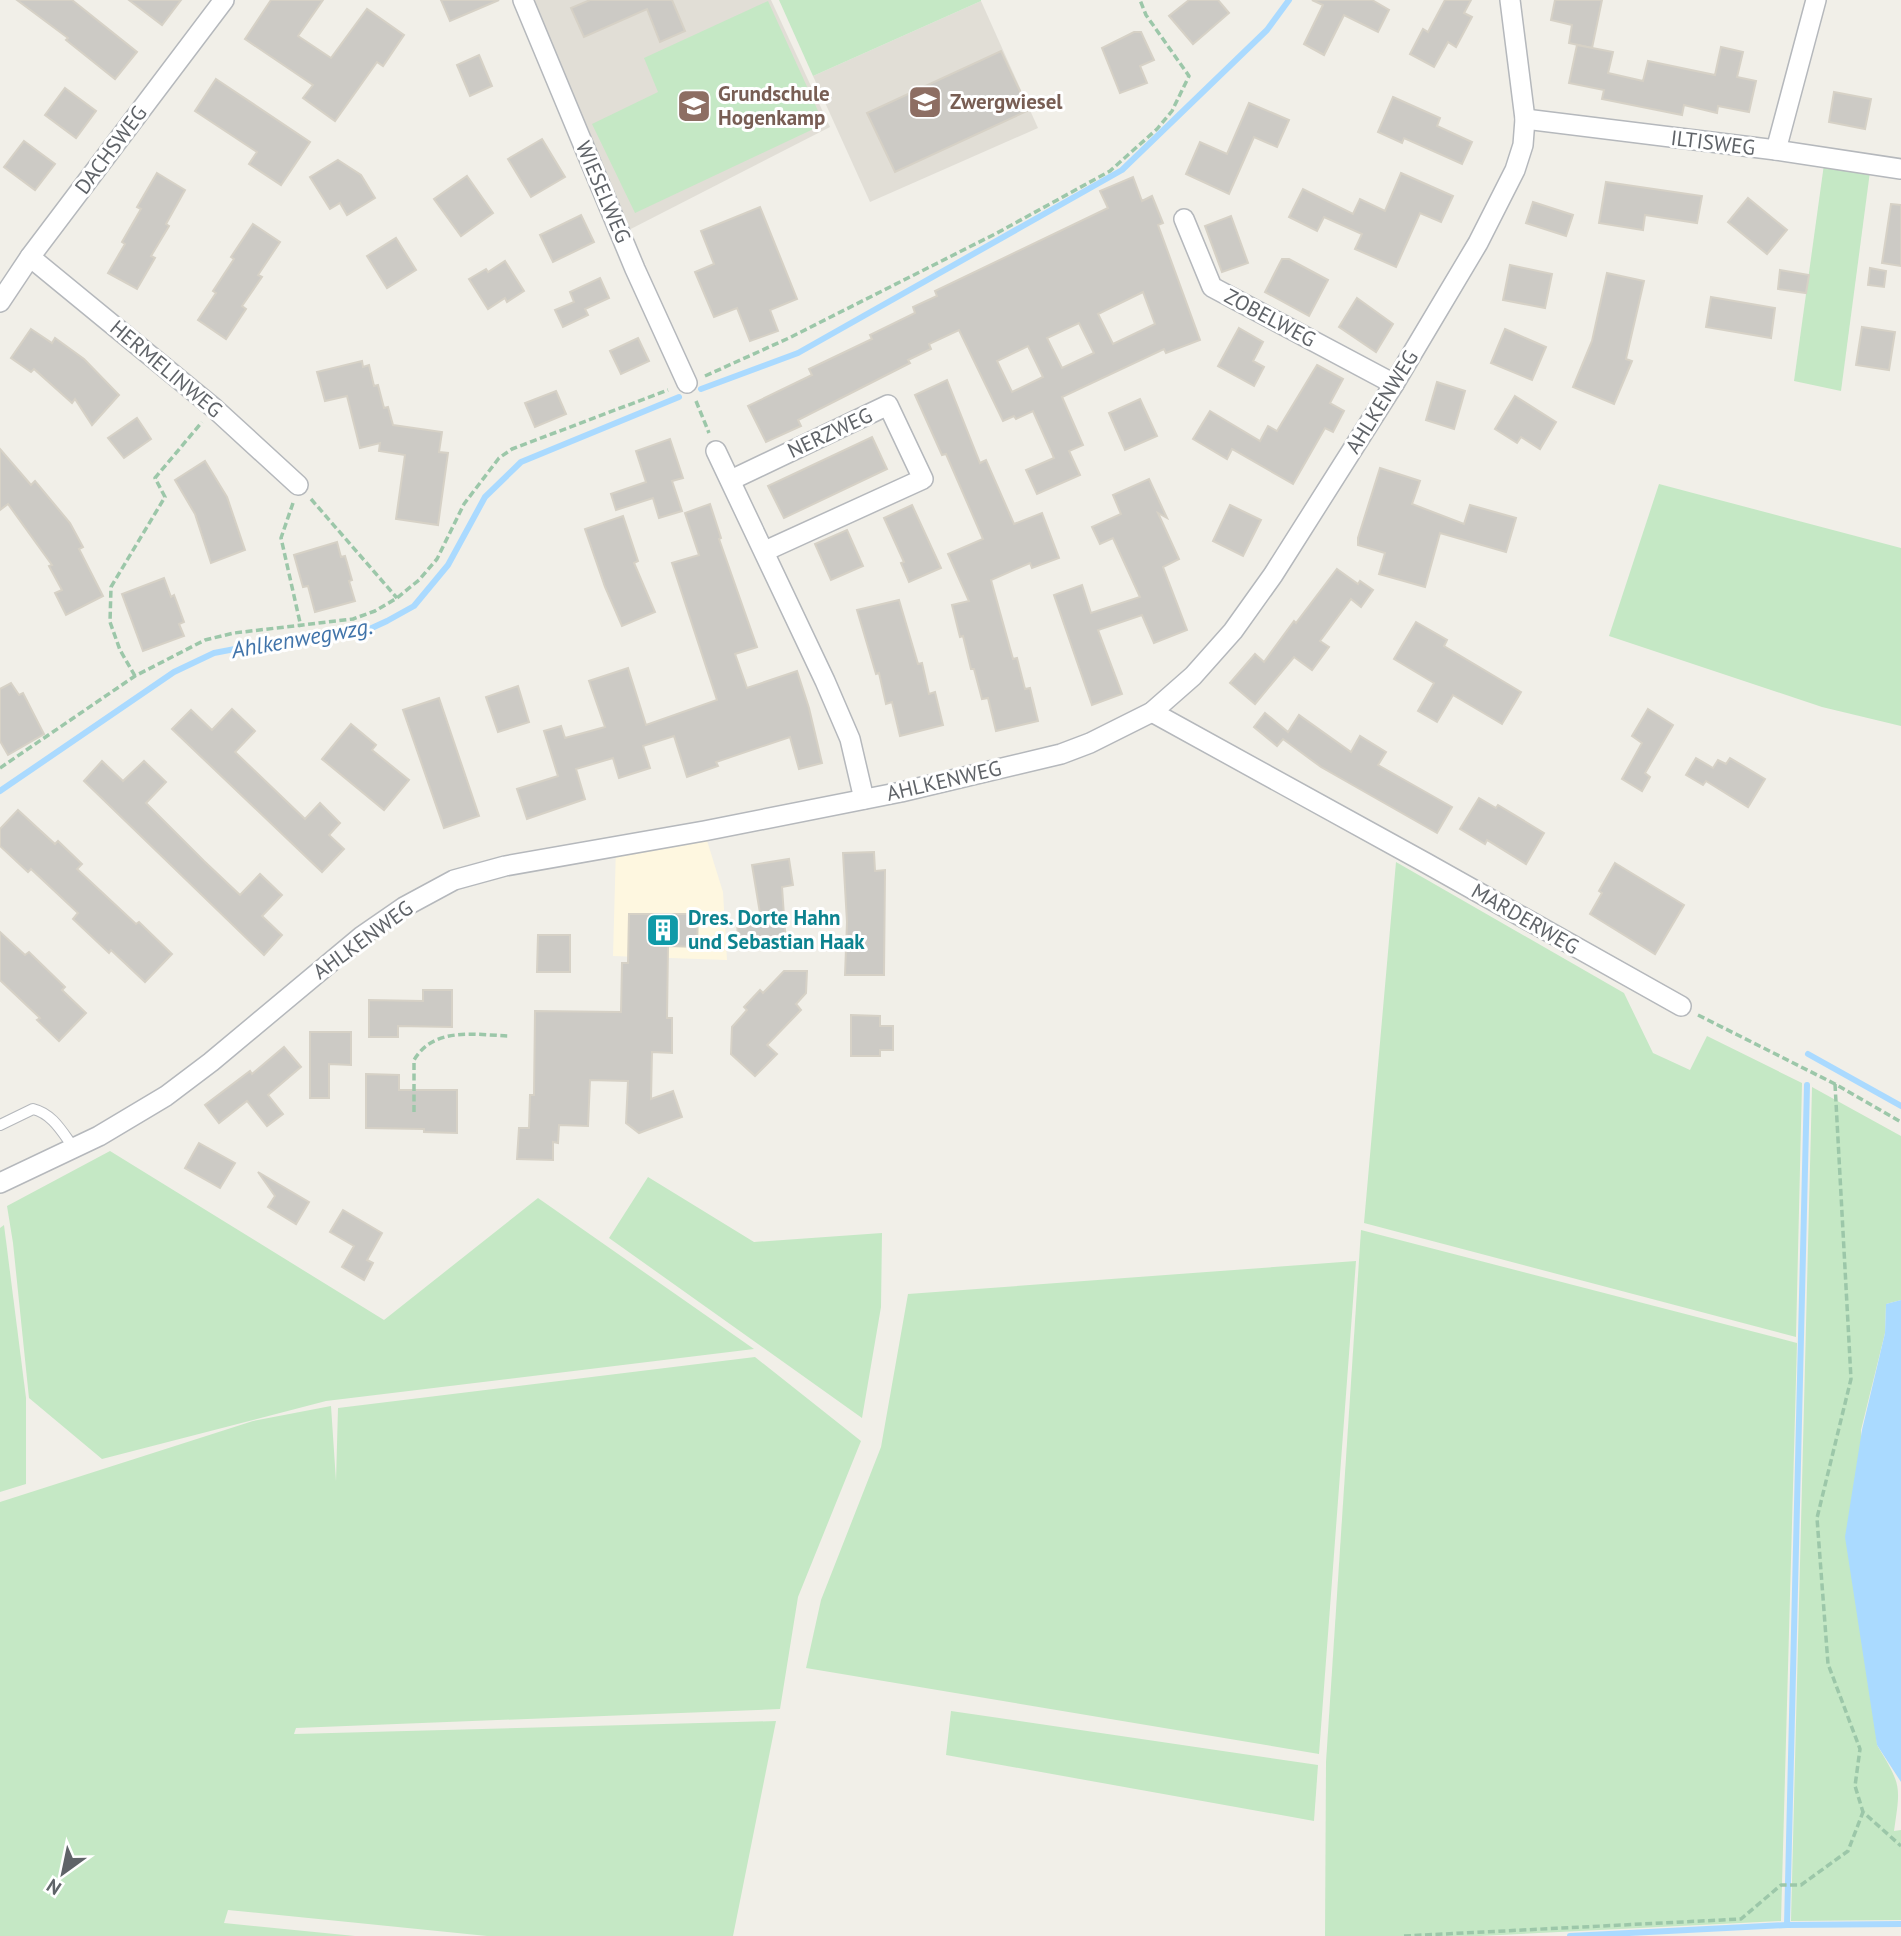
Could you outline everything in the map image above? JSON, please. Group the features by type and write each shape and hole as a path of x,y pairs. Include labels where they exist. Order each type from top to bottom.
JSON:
{"street":[{"name":"DACHSWEG","path":"0,302 30,257 224,0"},
{"name":"WIESELWEG","path":"523,0 635,269 687,383"},
{"name":"AHLKENWEG","path":"0,1183 99,1136 166,1096 211,1062 362,936 404,907 454,880 505,866 704,831 864,799 1061,754 1090,743 1152,712 1193,676 1233,631 1273,575 1394,384 1478,243 1515,170 1523,145 1525,119 1510,0"},
{"path":"1776,150 1816,0"},
{"name":"ILTISWEG","path":"1525,119 1776,150 1901,169"},
{"name":"ZOBELWEG","path":"1184,219 1212,287 1394,384"},
{"name":"HERMELINWEG","path":"30,257 214,408 298,485"},
{"name":"NERZWEG","path":"731,480 888,405 923,479 765,551"},
{"path":"716,451 765,551 849,739 864,799"},
{"name":"MARDERWEG","path":"1152,712 1681,1006"}],"lane":[{"path":"0,1125 33,1109 43,1112 55,1122 74,1148"}],"path":[{"path":"0,768 135,676 205,640 234,633 353,619 375,611 419,580 437,559 464,504 499,458 512,449 687,383 801,332 997,233 1110,171 1157,129 1172,111 1189,76 1146,15 1140,0"},
{"path":"135,676 120,650 110,622 111,587 165,498 155,478 214,408"},
{"path":"298,485 397,598"},
{"path":"298,485 282,538 301,627"},
{"path":"1681,1006 1835,1084 1901,1122"},
{"path":"414,1112 414,1060 430,1042 447,1035 510,1036"},
{"path":"1835,1084 1852,1379 1817,1518 1828,1664 1860,1749 1855,1786 1863,1812 1901,1846"},
{"path":"1404,1936 1741,1919 1781,1885 1801,1885 1848,1851 1863,1812"}],"shaded area":[{"name":"Grundschule Hogenkamp","path":"523,0 771,0 830,127 621,234"},
{"name":"Zwergwiesel","path":"981,1 1038,128 870,202 813,76"},
{"path":"704,831 723,892 727,960 613,956 616,847"}],"green space":[{"path":"779,0 981,0 981,1 813,76"},
{"path":"768,1 824,124 635,213 592,124 658,92 644,58"},
{"path":"1825,157 1871,164 1841,391 1794,381"},
{"path":"1659,484 1901,548 1901,726 1822,707 1609,636"},
{"path":"1396,862 1624,993 1653,1053 1690,1070 1707,1036 1802,1083 1796,1337 1364,1223"},
{"path":"1812,1087 1901,1136 1901,1300 1886,1304 1885,1333 1861,1430 1877,1745 1897,1785 1898,1803 1894,1831 1901,1830 1901,1920 1791,1921"},
{"path":"110,1151 384,1320 538,1198 754,1349 326,1401 102,1459 29,1398 7,1206"},
{"path":"648,1177 754,1242 882,1233 881,1307 862,1418 609,1238"},
{"path":"4,1225 26,1398 26,1484 0,1492 0,1228"},
{"path":"1361,1230 1797,1343 1781,1921 1480,1936 1325,1936 1326,1762"},
{"path":"1356,1261 1319,1754 806,1668 821,1600 881,1447 908,1294"},
{"path":"755,1357 861,1441 798,1597 780,1709 296,1728 294,1734 776,1721 733,1936 487,1936 228,1910 224,1923 355,1936 0,1936 0,1502 253,1421 331,1406 336,1481 338,1408"},
{"path":"951,1711 1318,1765 1314,1821 946,1755"}],"water":[{"path":"1901,1300 1901,1782 1877,1745 1845,1537 1862,1430 1885,1333 1886,1304"}],"building":[{"path":"17,0 72,0 137,52 115,79 66,40 68,38"},
{"path":"129,0 181,0 162,25"},
{"path":"271,0 323,0 298,36 331,58 367,9 404,35 383,66 377,62 335,121 303,98 313,85 245,39"},
{"path":"441,0 499,0 450,21"},
{"path":"590,0 672,0 685,31 660,42 647,9 584,37 571,8"},
{"path":"1189,0 1218,0 1229,13 1193,44 1169,16"},
{"path":"1312,0 1372,0 1389,10 1378,32 1344,15 1324,55 1304,44 1323,5"},
{"path":"1445,0 1471,0 1464,13 1472,17 1456,47 1448,42 1434,67 1410,54 1423,29 1428,32"},
{"path":"1555,0 1602,0 1592,48 1569,43 1572,25 1551,20"},
{"path":"1134,32 1141,32 1154,60 1140,66 1147,83 1120,93 1102,48"},
{"path":"1577,45 1613,52 1608,73 1643,81 1648,61 1715,75 1721,47 1743,52 1737,77 1756,81 1749,112 1718,106 1717,113 1684,105 1682,115 1602,99 1604,90 1569,83"},
{"path":"1001,51 1029,110 895,172 867,113"},
{"path":"479,55 492,86 470,96 457,65"},
{"path":"216,79 310,142 281,185 249,164 257,152 195,111"},
{"path":"65,88 96,111 76,138 45,115"},
{"path":"1834,92 1871,99 1865,129 1829,122"},
{"path":"1393,97 1440,118 1437,126 1472,142 1462,164 1404,138 1402,143 1378,132"},
{"path":"1249,103 1289,120 1277,147 1254,137 1229,194 1186,174 1200,142 1227,154"},
{"path":"542,139 565,177 531,197 508,159"},
{"path":"24,141 55,164 35,190 4,167"},
{"path":"338,160 361,175 375,198 347,215 340,203 330,209 310,177"},
{"path":"157,173 185,190 166,224 169,226 151,256 155,258 137,289 108,273 141,209 137,207"},
{"path":"1401,173 1453,196 1441,222 1420,213 1396,267 1355,249 1362,234 1324,217 1317,231 1289,217 1303,189 1353,214 1360,199 1385,211"},
{"path":"467,176 493,213 461,236 434,199"},
{"path":"1133,177 1142,201 1152,196 1163,223 1158,225 1200,340 1166,353 1164,349 1062,397 1083,445 1069,451 1080,475 1037,494 1026,470 1054,458 1033,411 1016,419 1014,416 1003,421 959,330 929,344 931,349 908,360 910,363 798,420 801,426 766,442 748,406 812,375 809,369 872,339 870,335 915,313 913,307 937,296 935,291 1108,208 1100,191","holes":["1143,292 1155,324 1113,344 1098,314","1079,323 1094,353 1062,368 1047,338","1028,346 1043,377 1012,392 997,361"]},
{"path":"1606,182 1702,196 1697,223 1645,215 1643,230 1599,223"},
{"path":"1748,198 1787,230 1767,254 1728,222"},
{"path":"1533,202 1573,215 1566,236 1526,223"},
{"path":"1891,204 1901,205 1901,266 1882,263"},
{"path":"760,207 797,299 770,310 778,331 750,341 737,308 714,317 695,272 714,264 701,231"},
{"path":"581,215 594,242 553,262 540,235"},
{"path":"1231,216 1248,263 1222,272 1205,226"},
{"path":"253,224 280,242 258,275 262,277 242,306 246,309 226,339 198,320 234,259 231,257"},
{"path":"396,238 416,270 387,288 367,256"},
{"path":"1282,259 1289,259 1328,280 1309,316 1265,292"},
{"path":"505,261 524,291 507,302 505,298 488,309 469,279 486,269 488,272"},
{"path":"1510,265 1552,274 1545,308 1503,300"},
{"path":"1870,268 1886,271 1884,287 1868,285"},
{"path":"1780,270 1809,275 1806,293 1778,289"},
{"path":"1607,273 1644,281 1626,359 1632,361 1614,404 1573,387 1592,341"},
{"path":"600,278 609,298 585,309 588,315 563,327 555,310 574,302 570,292"},
{"path":"1711,297 1775,308 1771,338 1706,327"},
{"path":"1357,298 1393,324 1376,352 1339,327"},
{"path":"1862,327 1895,332 1889,370 1856,365"},
{"path":"1239,328 1263,342 1253,361 1264,367 1254,386 1218,366"},
{"path":"31,329 52,343 55,338 84,359 119,395 92,425 75,399 72,403 34,369 31,372 11,358"},
{"path":"1505,329 1546,347 1532,380 1491,363"},
{"path":"638,338 649,361 621,374 610,351"},
{"path":"362,361 363,367 369,365 374,386 378,385 384,408 388,407 393,425 442,432 439,452 448,453 438,525 396,519 405,455 379,451 380,443 360,448 347,396 325,401 317,372"},
{"path":"1317,365 1343,379 1330,403 1344,411 1333,432 1325,428 1293,484 1232,449 1227,459 1193,439 1210,411 1260,441 1268,426 1277,431"},
{"path":"947,380 980,463 986,460 1014,524 1042,513 1059,558 1032,568 1030,563 991,580 1013,659 1017,658 1025,689 1030,688 1038,721 996,731 988,698 982,699 963,636 960,637 952,605 969,601 948,554 983,539 946,454 942,455 915,395"},
{"path":"1437,382 1465,391 1454,429 1426,420"},
{"path":"556,391 566,414 535,427 525,403"},
{"path":"1515,396 1556,422 1540,449 1521,437 1517,443 1495,429"},
{"path":"1140,399 1157,436 1125,450 1109,413"},
{"path":"137,418 151,439 124,458 108,438"},
{"path":"872,437 887,469 784,518 768,486"},
{"path":"670,439 683,478 672,481 682,511 659,518 653,498 616,510 611,494 646,482 636,451"},
{"path":"0,449 31,485 35,481 70,523 83,547 79,549 103,596 66,615 55,593 62,590 49,566 52,565 8,504 0,510"},
{"path":"205,461 227,497 245,550 211,563 195,514 175,480"},
{"path":"1380,468 1420,481 1412,504 1464,524 1470,505 1516,518 1506,552 1440,533 1425,587 1379,574 1385,553 1358,545 1358,538"},
{"path":"1149,479 1167,518 1158,513 1179,559 1163,567 1187,630 1154,643 1142,615 1098,630 1122,694 1092,705 1054,595 1082,585 1091,613 1140,597 1113,538 1100,544 1092,527 1121,514 1113,495"},
{"path":"710,504 721,538 719,539 757,647 735,654 747,688 797,671 822,763 799,769 790,737 716,762 718,766 687,777 674,736 643,746 650,768 619,778 613,758 576,769 585,799 527,819 517,789 558,776 544,731 561,726 565,738 605,727 589,681 628,668 646,725 717,700 672,563 699,555 685,513"},
{"path":"912,505 941,568 909,582 901,563 904,562 884,518"},
{"path":"1230,505 1261,520 1243,556 1213,541"},
{"path":"623,516 638,561 634,563 655,612 622,626 585,529"},
{"path":"847,530 863,566 831,580 815,544"},
{"path":"337,542 341,557 345,556 355,601 315,612 308,586 303,587 294,555"},
{"path":"1337,569 1358,584 1360,581 1373,590 1361,607 1351,599 1320,641 1329,647 1312,670 1294,657 1255,704 1230,683 1255,654 1264,662"},
{"path":"164,578 184,622 179,624 184,636 143,651 122,594"},
{"path":"899,600 918,664 922,663 929,694 935,692 943,725 900,736 892,702 886,704 879,673 876,674 857,610"},
{"path":"1416,622 1447,640 1444,646 1521,692 1502,724 1453,695 1437,722 1418,711 1434,683 1394,659"},
{"path":"11,683 19,695 23,693 44,734 8,755 0,741 0,689"},
{"path":"518,686 529,722 498,732 486,697"},
{"path":"439,698 479,816 444,828 403,710"},
{"path":"232,709 255,731 235,752 305,819 320,803 340,823 329,835 344,849 322,872 172,729 191,710 212,730"},
{"path":"1648,709 1673,725 1645,773 1650,777 1642,791 1622,779 1642,743 1632,736"},
{"path":"1265,713 1288,732 1299,715 1351,752 1360,736 1386,752 1378,765 1452,807 1437,833 1321,767 1283,739 1277,746 1254,727"},
{"path":"351,724 376,745 372,750 409,780 384,810 322,759"},
{"path":"1696,758 1713,768 1718,760 1726,764 1730,758 1765,779 1748,807 1706,781 1703,785 1686,775"},
{"path":"102,761 123,781 144,761 166,782 146,803 240,895 260,874 282,895 262,916 282,935 264,955 84,781"},
{"path":"1479,798 1496,808 1498,805 1544,833 1526,864 1487,840 1485,844 1460,829"},
{"path":"18,810 55,844 58,841 82,864 77,869 172,954 145,982 73,919 78,913 31,869 28,872 0,846 0,829"},
{"path":"874,852 875,871 885,870 884,975 845,975 847,922 843,853"},
{"path":"789,859 793,885 782,887 786,945 738,948 737,914 760,913 752,865"},
{"path":"1615,863 1684,905 1655,954 1590,914"},
{"path":"629,914 698,914 697,947 668,946 667,1018 672,1018 672,1053 652,1052 651,1099 673,1091 682,1117 639,1133 626,1123 628,1081 590,1080 588,1126 559,1125 558,1143 553,1142 553,1160 517,1159 519,1128 529,1128 530,1095 534,1095 535,1011 621,1012 622,963 628,963"},
{"path":"0,932 25,955 29,952 65,987 62,990 86,1013 59,1041 37,1020 40,1018 0,980"},
{"path":"538,935 570,935 570,972 537,972"},
{"path":"784,971 807,971 806,993 796,1004 801,1010 767,1045 777,1054 755,1076 731,1054 732,1027 747,1010 744,1007 760,990 763,993"},
{"path":"423,990 452,990 452,1027 398,1026 398,1037 369,1037 369,1000 423,1001"},
{"path":"851,1015 880,1016 880,1026 893,1026 893,1050 880,1050 880,1056 851,1056"},
{"path":"310,1032 351,1032 351,1065 329,1064 329,1098 310,1098"},
{"path":"284,1047 301,1067 268,1095 283,1114 267,1126 247,1101 219,1123 205,1105 250,1071 252,1074"},
{"path":"366,1074 399,1075 399,1090 457,1090 457,1133 424,1132 424,1129 366,1128"},
{"path":"199,1143 235,1163 220,1188 185,1168"},
{"path":"258,1172 309,1202 296,1224 268,1207 275,1196"},
{"path":"343,1210 382,1233 367,1260 373,1263 364,1280 342,1267 354,1246 330,1232"}],"waterway":[{"path":"701,389 798,353 1122,170 1267,30 1289,0"},
{"name":"Ahlkenwegwzg.","path":"0,791 174,672 214,653 363,632 414,606 448,565 485,497 521,462 679,397"},
{"path":"1808,1054 1901,1106"},
{"path":"1787,1925 1807,1085"},
{"path":"1570,1936 1787,1925 1901,1924"}],"place":[{"name":"Zwergwiesel","path":"925,102"},
{"name":"Grundschule Hogenkamp","path":"694,106"},
{"name":"Dres. Dorte Hahn und Sebastian Haak","path":"663,930"}]}
